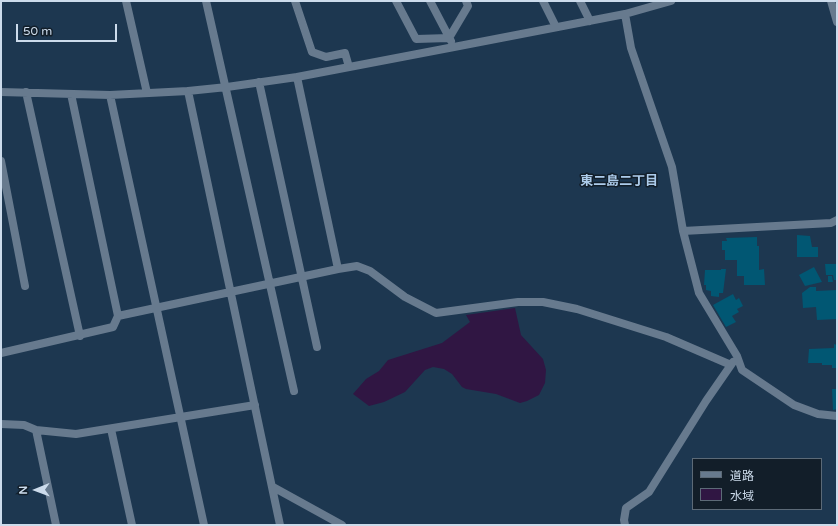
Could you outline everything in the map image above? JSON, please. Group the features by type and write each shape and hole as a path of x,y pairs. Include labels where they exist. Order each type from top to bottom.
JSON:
{"street":[{"path":"126,1 147,93"},
{"path":"206,1 227,87 294,391"},
{"path":"295,1 312,52 326,57 345,53 350,67"},
{"path":"396,1 416,39 449,38"},
{"path":"430,1 454,47"},
{"path":"449,38 468,6 466,1"},
{"path":"542,1 556,27"},
{"path":"580,1 590,21"},
{"path":"1,92 110,95 188,91 227,87 297,77 590,21 625,14 671,1"},
{"path":"831,1 837,22"},
{"path":"625,14 631,48 672,167 683,232 699,293 737,356 742,370 794,405 818,414 837,416"},
{"path":"297,77 338,269"},
{"path":"260,82 317,347"},
{"path":"188,91 280,525"},
{"path":"26,92 80,336"},
{"path":"1,353 80,336 113,327 118,316 71,94"},
{"path":"110,95 156,308 182,418 204,525"},
{"path":"1,161 25,286"},
{"path":"683,232 831,223 837,220"},
{"path":"118,316 357,266 370,272 405,297 436,314 518,302 543,302 578,309 666,337 731,366"},
{"path":"625,525 624,520 626,508 649,492 706,401 737,356"},
{"path":"1,424 24,425 36,430 76,434 255,405"},
{"path":"111,429 132,525"},
{"path":"36,430 56,525"},
{"path":"273,487 342,525"}],"water":[{"path":"515,308 521,335 543,359 546,370 545,383 539,395 520,403 496,394 466,389 462,387 452,374 444,369 433,367 425,370 405,392 384,402 369,406 353,394 366,379 379,371 388,360 442,343 470,322 466,315"}],"building":[{"path":"797,235 810,236 812,247 818,247 818,257 797,257"},
{"path":"757,237 757,246 759,246 759,270 764,269 765,285 744,285 744,276 737,276 737,260 725,260 725,250 722,250 722,241 727,241 726,238"},
{"path":"825,264 837,264 837,280 834,280 833,275 826,275"},
{"path":"814,267 822,282 805,286 799,275"},
{"path":"726,269 723,293 719,293 719,297 711,296 711,291 706,290 706,285 704,285 705,270"},
{"path":"828,276 832,276 833,282 828,282"},
{"path":"810,287 816,287 816,291 837,290 837,319 817,320 816,307 803,308 802,293"},
{"path":"733,294 736,300 739,298 743,306 737,309 739,312 732,316 736,322 726,327 713,305"},
{"path":"834,344 837,345 837,368 832,368 832,365 822,365 822,363 808,363 809,349 834,348"},
{"path":"832,389 837,389 837,409 833,410"}],"district":[{"name":"東二島二丁目","path":"619,182"}]}
